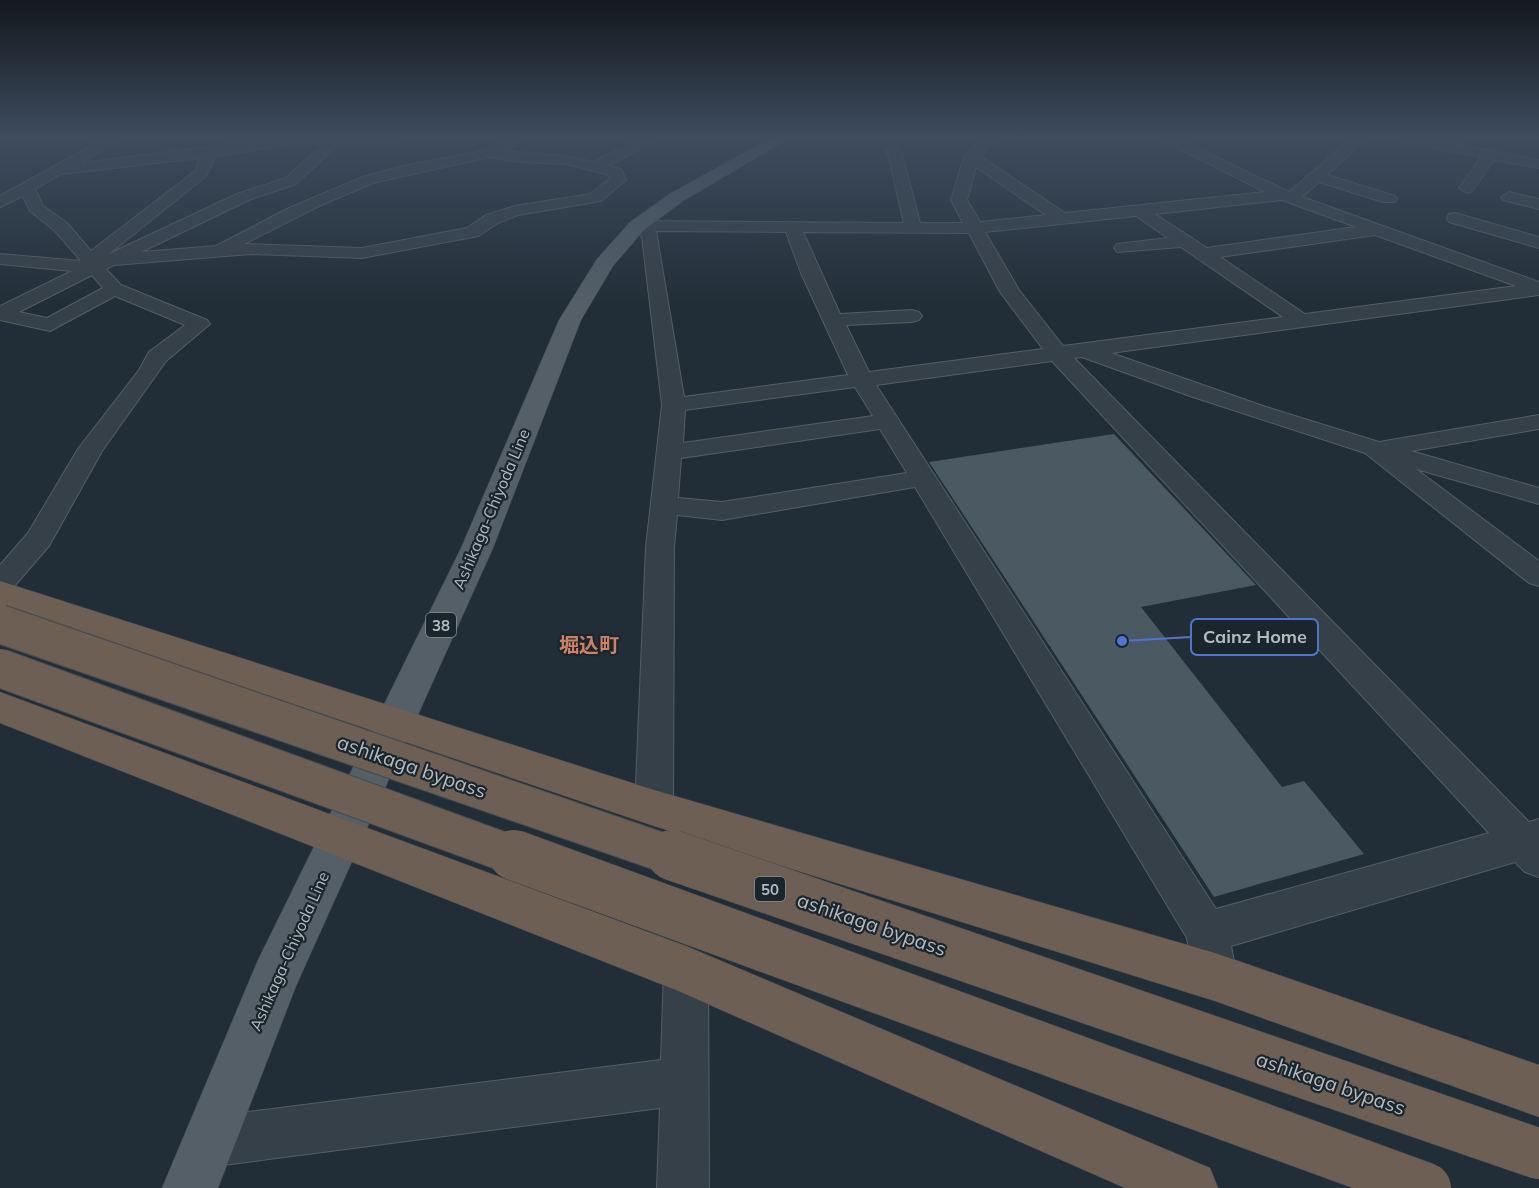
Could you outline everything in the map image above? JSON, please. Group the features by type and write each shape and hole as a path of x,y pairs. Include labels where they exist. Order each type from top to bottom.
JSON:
{"highway":[{"path":"0,593 654,808 1215,977 1539,1091"},
{"name":"ashikaga bypass","path":"0,624 1539,1154"},
{"path":"0,668 1426,1188"},
{"path":"0,707 686,970 1190,1188"}],"main road":[{"name":"Ashikaga-Chiyoda Line","path":"190,1188 276,977 339,837 477,548 570,320 635,212 672,193"}],"street":[{"path":"0,202 19,193"},
{"path":"0,584 39,538 90,449 149,372 157,357 200,324 114,289 97,263 62,227 36,208 30,193"},
{"path":"97,263 177,193"},
{"path":"114,289 50,325 0,314 97,263 243,197 256,193"},
{"path":"216,252 294,210 335,193"},
{"path":"0,259 97,263 251,249 362,253 464,234 492,219 515,211 595,198 602,193"},
{"path":"905,193 913,227"},
{"path":"961,193 959,200 973,228 1010,292 1071,351 1534,846 1207,932"},
{"path":"1024,193 1062,219"},
{"path":"1282,193 1539,289"},
{"path":"595,198 635,212 792,226 973,228 1287,196 1291,193"},
{"path":"1371,193 1389,199"},
{"path":"1509,197 1539,204"},
{"path":"1140,211 1302,321"},
{"path":"635,212 650,235 674,405 660,547 654,808"},
{"path":"1491,214 1539,227"},
{"path":"1455,218 1539,243"},
{"path":"792,226 810,273 862,380 1207,932 1215,977"},
{"path":"1179,262 1378,230"},
{"path":"1123,248 1185,241"},
{"path":"674,405 1539,289"},
{"path":"834,320 912,316"},
{"path":"1071,351 1375,450 1539,496"},
{"path":"670,452 888,421"},
{"path":"1375,450 1539,422"},
{"path":"1375,450 1539,576"},
{"path":"665,505 722,511 923,478"},
{"path":"682,1188 686,970"},
{"path":"208,1142 684,1081"}],"building":[{"path":"1114,434 1256,585 1141,607 1282,787 1304,781 1364,854 1214,897 929,462"}],"place":[{"name":"Cainz Home","path":"1122,641"}],"district":[{"name":"堀込町","path":"589,644"}]}
